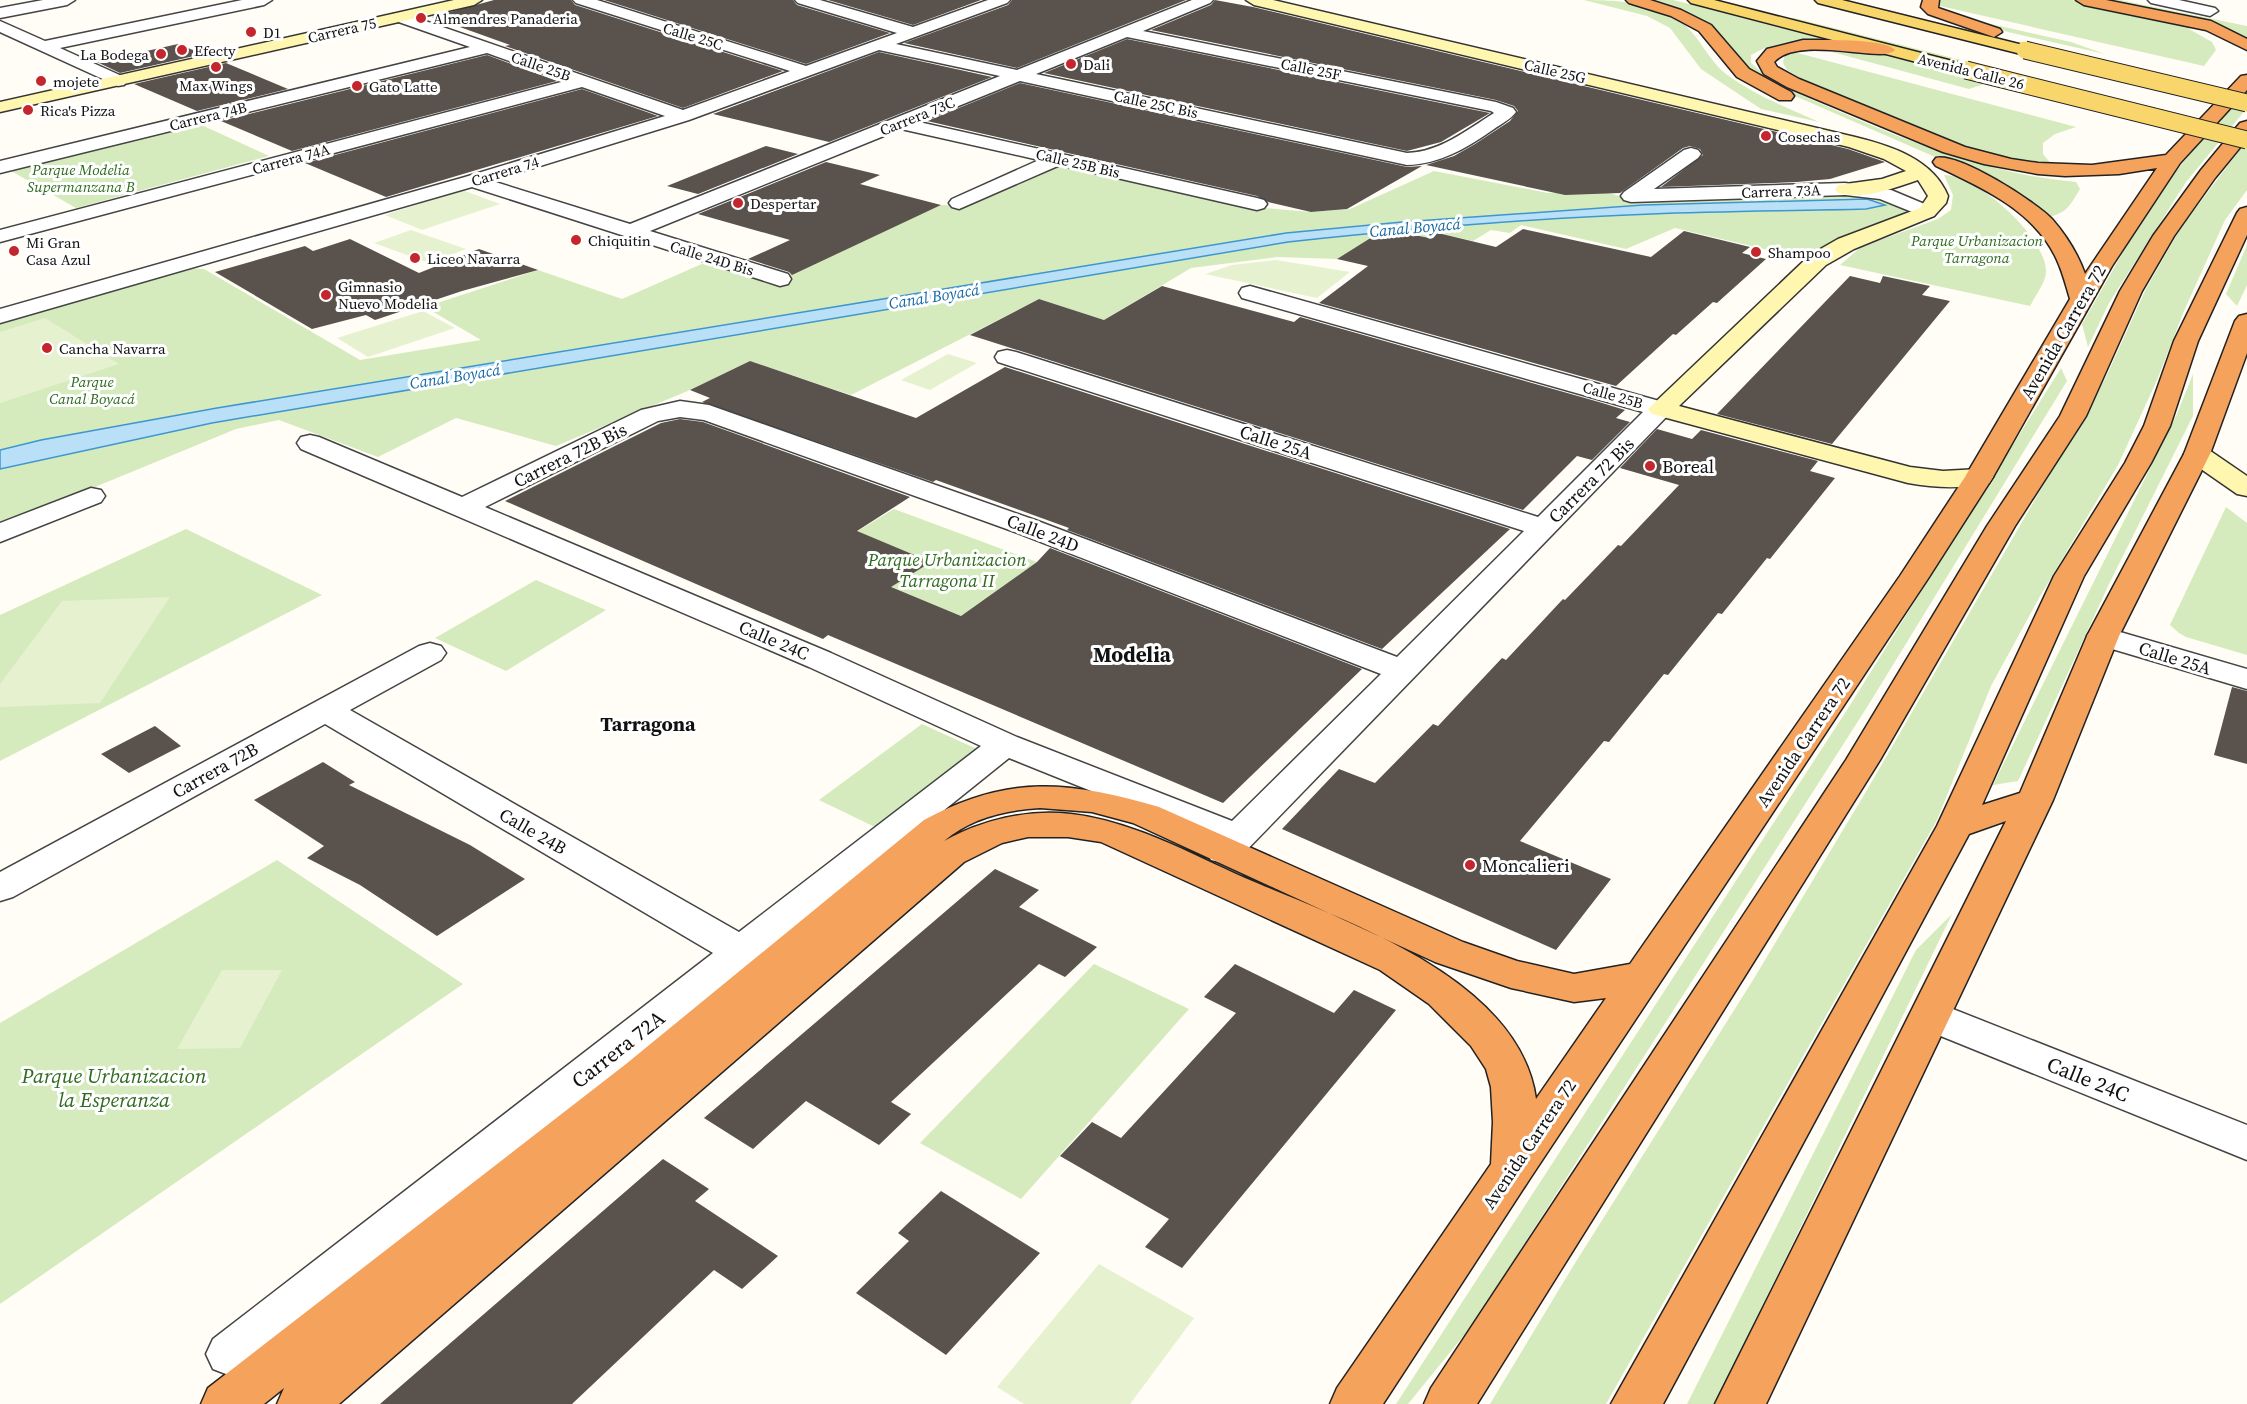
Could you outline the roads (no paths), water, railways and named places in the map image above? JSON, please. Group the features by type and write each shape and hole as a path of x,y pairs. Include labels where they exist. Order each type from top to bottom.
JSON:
{"highway":[{"path":"1634,0 1676,13 1705,28 1734,65 1761,85 1836,119 1953,166 2021,205 2044,222 2072,265 2081,298"},
{"path":"1931,0 1929,7 1934,11 1994,32"},
{"path":"2084,0 2211,26 2247,45"},
{"path":"2133,0 2236,22"},
{"path":"1887,50 1832,45 1799,46 1775,51 1767,56 1765,61 1770,70 1793,83 1956,150 1988,159 2030,167 2080,172 2130,169 2173,159"},
{"name":"Avenida Carrera 72","path":"1355,1404 1513,1167 1821,715 1979,477 2081,298 2173,159 2247,80"},
{"path":"1449,1404 1863,760 2001,526 2073,416 2131,291 2164,236 2208,174 2247,127"},
{"path":"1747,1396 2035,800 2103,636 2197,454 2233,316 2247,213"},
{"path":"1636,1404 1955,826 2069,576 2138,464 2157,426 2186,341 2233,316"},
{"path":"2060,333 2091,375"},
{"path":"226,1404 641,1075 950,820 966,811 1006,800 1040,795 1071,796 1104,802 1231,844 1449,952 1511,974 1574,988 1644,975"},
{"path":"1955,826 2035,800"},
{"path":"302,1404 951,853 974,839 1012,827 1067,825 1111,832 1365,946 1414,971 1439,988 1483,1030 1510,1073 1516,1108 1513,1167"}],"main road":[{"name":"Avenida Calle 26","path":"1696,0 2247,140"},
{"name":"Avenida Calle 26","path":"1732,0 1988,61 2247,127"},
{"name":"Avenida Calle 26","path":"1823,0 2247,92"},
{"name":"Avenida Calle 26","path":"1856,0 1994,32 2033,46 2247,103"}],"street":[{"path":"0,13 67,0"},
{"path":"44,46 264,0"},
{"name":"Carrera 75","path":"0,107 474,0"},
{"name":"Calle 25C","path":"581,0 806,71"},
{"path":"803,0 913,32"},
{"name":"Carrera 74","path":"0,316 472,181 683,116 1002,0"},
{"name":"Carrera 73C","path":"629,232 1205,0"},
{"name":"Calle 25G","path":"1254,0 1855,143 1893,157 1921,172"},
{"path":"2156,0 2210,11"},
{"name":"Calle 25B","path":"399,17 683,116"},
{"path":"0,26 118,81"},
{"name":"Calle 25F","path":"1126,32 1496,107 1507,112 1434,156"},
{"name":"Calle 25C Bis","path":"878,45 1407,159 1418,160 1434,156"},
{"name":"Carrera 74B","path":"0,167 487,48"},
{"name":"Carrera 74A","path":"0,236 583,81"},
{"name":"Calle 25B Bis","path":"900,123 1257,204"},
{"name":"Carrera 73A","path":"1690,154 1631,196 1845,189 1884,194 1927,212"},
{"path":"959,203 1058,159"},
{"path":"1845,189 1885,185 1921,172 1934,184 1938,196 1936,203 1927,212"},
{"name":"Calle 24D Bis","path":"472,181 780,279"},
{"name":"Carrera 72 Bis","path":"1231,844 1661,409 1818,260 1845,244 1927,212"},
{"name":"Calle 25B","path":"1250,293 1661,409 1908,475 1931,480 1979,477"},
{"name":"Calle 25A","path":"1007,357 1544,528"},
{"name":"Carrera 72B Bis","path":"462,508 650,415 680,409"},
{"name":"Calle 24D","path":"680,409 709,413 1025,526 1403,671"},
{"name":"Calle 24C","path":"310,443 820,660 1231,844"},
{"path":"2197,454 2247,488"},
{"path":"0,533 91,496"},
{"name":"Calle 25A","path":"2103,636 2247,679"},
{"name":"Carrera 72B","path":"0,888 430,653"},
{"name":"Calle 24B","path":"325,710 741,951"},
{"name":"Carrera 72A","path":"231,1354 1005,744"},
{"name":"Calle 24C","path":"1930,1015 2247,1143"}],"water":[{"name":"Canal Boyacá","path":"1867,199 1885,205 1866,209 1561,218 1424,228 1288,242 212,423 0,469 0,450 41,440 217,408 1286,233 1402,222 1643,205"}],"place":[{"name":"Almendres Panaderia","path":"421,18"},
{"name":"D1","path":"251,32"},
{"name":"Efecty","path":"182,50"},
{"name":"La Bodega","path":"161,54"},
{"name":"Dali","path":"1071,64"},
{"name":"Max Wings","path":"216,67"},
{"name":"mojete","path":"41,81"},
{"name":"Gato Latte","path":"357,86"},
{"name":"Rica's Pizza","path":"28,110"},
{"name":"Cosechas","path":"1766,136"},
{"name":"Despertar","path":"738,203"},
{"name":"Chiquitin","path":"576,240"},
{"name":"Mi Gran Casa Azul","path":"14,251"},
{"name":"Shampoo","path":"1756,252"},
{"name":"Liceo Navarra","path":"415,258"},
{"name":"Gimnasio Nuevo Modelia","path":"326,295"},
{"name":"Cancha Navarra","path":"47,348"},
{"name":"Boreal","path":"1650,466"},
{"name":"Moncalieri","path":"1470,865"}],"district":[{"name":"Modelia","path":"1132,654"},
{"name":"Tarragona","path":"648,724"}],"park label":[{"name":"Parque Modelia Supermanzana B","path":"81,178"},
{"name":"Parque Urbanizacion Tarragona","path":"1977,248"},
{"name":"Parque Canal Boyacá","path":"92,390"},
{"name":"Parque Urbanizacion Tarragona II","path":"947,569"},
{"name":"Parque Urbanizacion la Esperanza","path":"114,1087"}]}
